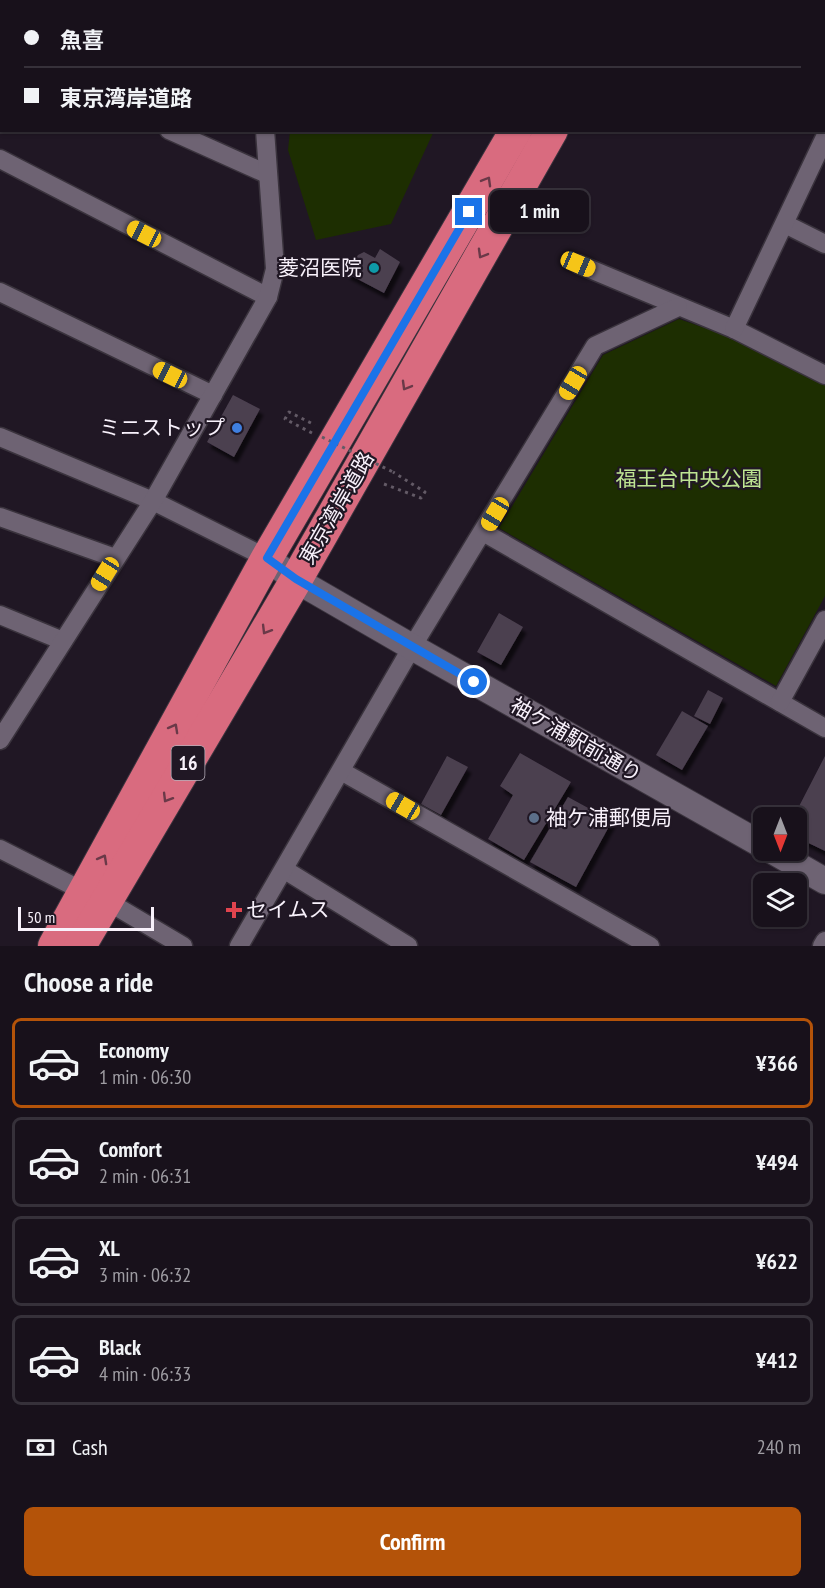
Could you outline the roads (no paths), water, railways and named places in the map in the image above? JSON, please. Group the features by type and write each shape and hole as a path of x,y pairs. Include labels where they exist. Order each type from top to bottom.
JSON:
{"highway":[{"name":"東京湾岸道路","path":"80,946 96,896 267,558 515,132"},
{"name":"東京湾岸道路","path":"54,946 96,896 296,579 551,132"}],"street":[{"path":"173,132 267,174"},
{"path":"2,734 153,501 268,297 275,269 265,132"},
{"path":"734,329 825,137"},
{"path":"0,159 268,297"},
{"path":"785,224 825,244"},
{"path":"578,264 734,329 825,375"},
{"path":"0,292 213,396"},
{"path":"239,946 412,647 595,346 678,307"},
{"path":"0,437 153,501 267,558"},
{"path":"0,517 115,558"},
{"path":"483,532 825,728"},
{"name":"袖ケ浦駅前通り","path":"267,558 296,579 412,647 753,840"},
{"path":"0,615 63,641"},
{"path":"780,702 825,620"},
{"path":"341,771 650,946"},
{"path":"0,849 96,896 183,946"},
{"path":"790,861 825,881"},
{"path":"285,870 408,946"},
{"path":"822,946 825,941"}],"place":[{"name":"菱沼医院","path":"374,268"},
{"name":"ミニストップ","path":"237,428"},
{"name":"袖ケ浦郵便局","path":"534,818"},
{"name":"セイムス","path":"234,910"}],"park label":[{"name":"福王台中央公園","path":"689,479"}]}
